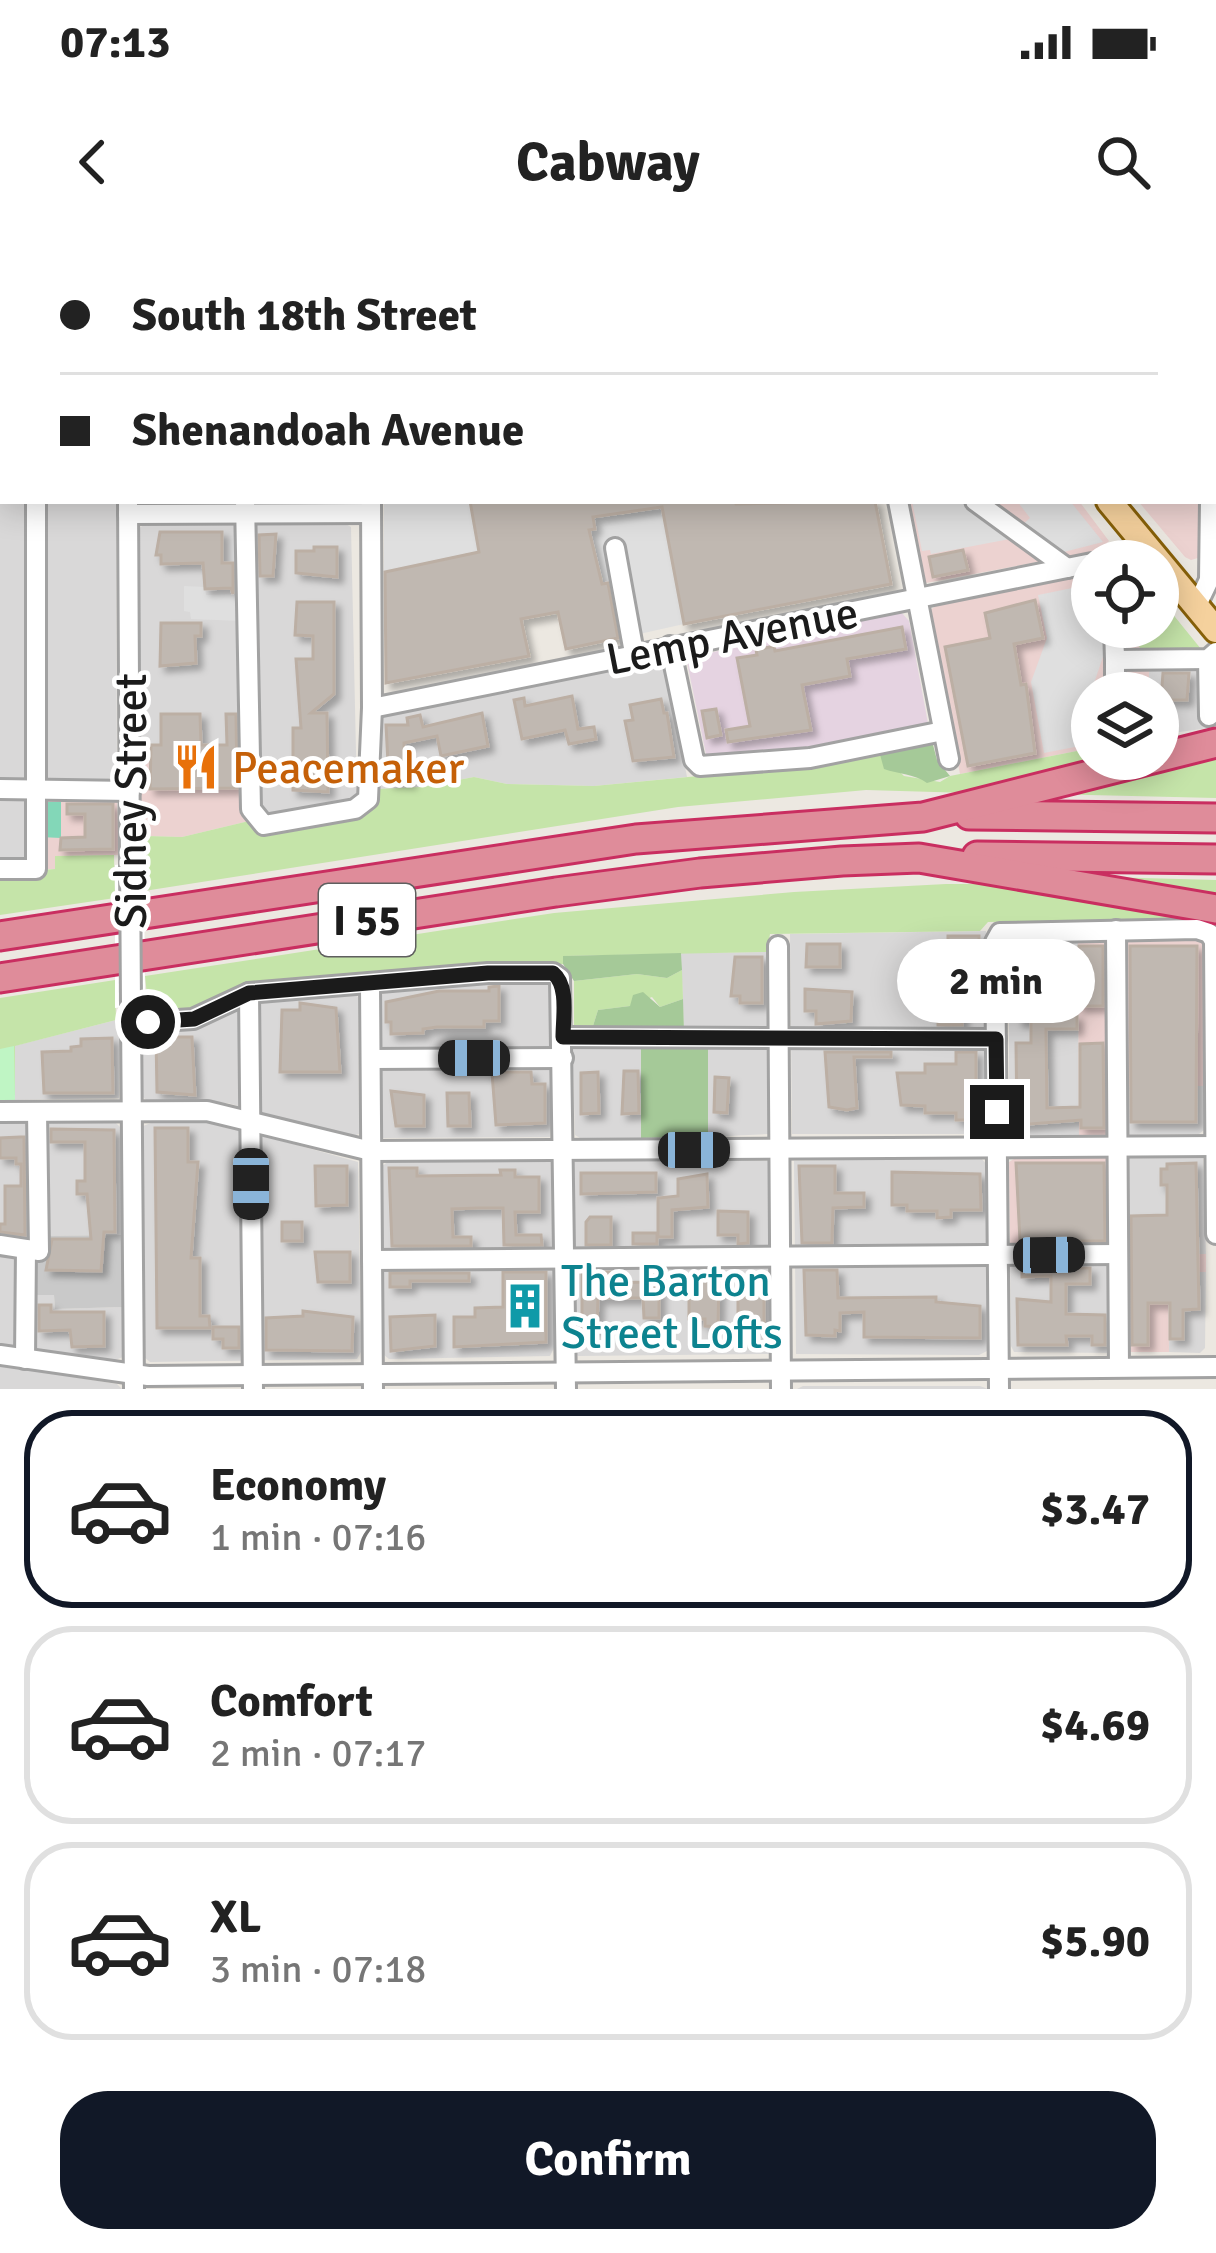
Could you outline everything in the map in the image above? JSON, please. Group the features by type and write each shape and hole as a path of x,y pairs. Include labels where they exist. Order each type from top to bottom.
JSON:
{"highway":[{"path":"923,817 1212,730"},
{"name":"I 55","path":"0,936 636,839 923,817 1216,818"},
{"name":"I 55","path":"0,977 631,881 771,866 1062,856 1216,860"},
{"path":"919,858 1212,921"}],"main road":[{"path":"1111,504 1141,540"},
{"path":"1179,586 1216,630"}],"street":[{"path":"0,868 36,868 36,504"},
{"path":"899,504 949,759"},
{"path":"979,504 1066,568"},
{"path":"1196,607 1206,590 1213,556 1210,504"},
{"path":"128,507 245,507 370,507 368,799 355,809 264,825 250,809 245,507"},
{"name":"Sidney Street","path":"128,507 134,1382"},
{"path":"615,548 634,653"},
{"name":"Lemp Avenue","path":"372,708 1071,567"},
{"path":"670,646 694,760 700,766 783,761 943,731"},
{"path":"1115,648 1115,672"},
{"path":"1115,660 1212,656 1212,730"},
{"path":"0,789 130,791"},
{"path":"999,1389 995,942 1000,933 1197,929 1212,921 1216,1234"},
{"path":"1116,929 1119,1367"},
{"path":"778,946 781,1379"},
{"path":"131,1014 194,1019 249,993 488,973 553,973 560,978 566,1380"},
{"path":"370,985 373,1381"},
{"path":"249,993 253,1383"},
{"path":"370,1059 778,1038 996,1039"},
{"path":"0,1112 207,1111 371,1151 1216,1146"},
{"path":"0,1245 39,1251 37,1112"},
{"path":"25,1359 26,1249"},
{"path":"372,1260 1118,1254"},
{"path":"0,1355 134,1382 781,1379 999,1368 1216,1366"}],"shaded area":[{"path":"0,504 116,504 117,772 109,779 0,780"},
{"path":"384,504 471,504 479,552 384,572"},
{"path":"613,504 619,504 622,515 663,507 684,624 626,637 614,582 602,584 589,530 595,529 593,517"},
{"path":"908,504 1081,504 1108,540 1071,540 1071,556 926,583"},
{"path":"913,504 973,504 1015,538 931,554 922,551"},
{"path":"1019,504 1072,504 1101,540 1071,540 1071,550 1056,554 1021,526 1030,518"},
{"path":"1141,504 1201,504 1198,558 1191,560 1179,550 1179,540 1171,540"},
{"path":"145,524 351,527 354,803 272,818 254,811 254,745 141,745 138,529"},
{"path":"1071,577 1071,648 1179,648 1179,623 1210,663 1149,664 1149,672 1071,672 1071,752 960,774 927,612 939,604"},
{"path":"184,586 205,587 206,595 242,594 241,621 191,619 190,612 184,611"},
{"path":"1071,588 1071,648 1106,648 1098,672 1071,672 1071,748 1044,753 1031,682 1047,638 1038,595"},
{"path":"901,612 909,621 929,729 807,753 707,759 687,662 690,657"},
{"path":"659,660 666,668 687,777 594,786 507,784 474,777 378,789 379,720 383,716"},
{"path":"1149,663 1210,663 1216,670 1216,727 1179,732 1179,672 1135,672"},
{"path":"141,745 242,745 243,809 249,821 182,837 141,836"},
{"path":"32,797 33,863 0,865 0,798"},
{"path":"39,797 117,799 119,855 56,856 55,869 39,869"},
{"path":"986,931 988,1128 984,1134 792,1134 790,934"},
{"path":"1114,937 1115,1135 1079,1135 1078,938"},
{"path":"1197,937 1204,945 1205,1086 1122,1086 1121,938"},
{"path":"1078,938 1079,1135 1013,1135 1009,1129 1009,943"},
{"path":"767,952 768,1134 708,1137 708,1032 684,1031 681,953"},
{"path":"549,980 553,989 550,1137 382,1138 380,999 385,989"},
{"path":"353,992 358,997 359,1134 347,1138 228,1103 147,1101 143,1097 141,1042 150,1028 256,997"},
{"path":"120,1019 119,1098 15,1100 14,1046"},
{"path":"572,1041 641,1042 641,1138 575,1135"},
{"path":"1122,1086 1205,1086 1205,1129 1199,1134 1122,1135"},
{"path":"114,1121 121,1128 122,1235 44,1236 30,1295 54,1295 55,1309 123,1307 123,1357 110,1362 0,1344 0,1122"},
{"path":"218,1123 358,1162 361,1352 357,1359 150,1362 144,1357 143,1126"},
{"path":"1019,1156 1115,1156 1115,1249 1010,1250 1009,1162"},
{"path":"1122,1156 1203,1158 1206,1254 1137,1255 1123,1249"},
{"path":"980,1157 988,1166 987,1351 979,1355 796,1354 794,1161"},
{"path":"583,1158 768,1161 769,1354 578,1356 574,1349 573,1163"},
{"path":"390,1160 551,1162 554,1348 550,1356 389,1359 384,1355 381,1167"},
{"path":"122,1235 123,1307 55,1309 54,1295 29,1295 30,1253 44,1236"},
{"path":"1123,1249 1137,1249 1138,1255 1206,1254 1206,1272 1168,1272 1169,1352 1123,1352"},
{"path":"1010,1260 1116,1260 1115,1353 1014,1352"},
{"path":"1168,1272 1206,1272 1205,1348 1200,1353 1169,1352"},
{"path":"0,1365 117,1384 122,1389 0,1389"},
{"path":"980,1386 988,1389 797,1389"}],"green space":[{"path":"1179,622 1201,649 1201,651 1145,654 1140,648 1179,648"},
{"path":"932,741 937,760 950,776 927,783 884,769 879,751"},
{"path":"1216,749 1216,798 1047,794 1100,780 1179,780 1179,759"},
{"path":"879,751 904,776 940,782 950,776 1071,752 1071,772 969,793 866,790 678,807 144,891 146,836 182,837 249,821 258,827 375,800 378,789 474,777 507,784 594,786 793,767"},
{"path":"40,802 61,802 61,838 40,837"},
{"path":"114,855 115,898 0,915 0,873 55,869 55,856"},
{"path":"1068,876 1216,880 1216,902"},
{"path":"946,884 1018,884 1216,916 1216,925 1192,918 988,922 980,931 770,934 767,952 564,956 563,964 490,966 149,1015 145,976 554,913"},
{"path":"681,953 682,970 667,978 637,974 574,981 563,964 563,956"},
{"path":"682,970 683,999 660,1007 652,997 630,1006 598,1010 593,1026 574,1025 574,981 637,974 667,978"},
{"path":"115,980 116,1020 15,1046 15,1095 0,1094 0,998"},
{"path":"643,992 660,1007 683,999 684,1031 708,1031 708,1137 641,1138 641,1029 593,1026 598,1010 630,1006 633,995"},
{"path":"14,1046 15,1100 0,1101 0,1049"}],"pier":[{"path":"144,861 145,1004 115,1008 115,865"}],"building":[{"path":"471,504 876,504 891,584 684,624 662,507 593,517 595,529 589,530 602,584 608,583 618,638 566,649 558,612 521,619 529,656 386,683 385,572 479,552"},
{"path":"160,532 222,532 222,563 233,563 233,594 231,588 205,589 203,563 161,564 161,555 156,555"},
{"path":"276,534 273,576 260,576 259,535"},
{"path":"314,547 337,547 337,577 296,573 296,551 314,551"},
{"path":"963,550 968,570 933,577 929,557"},
{"path":"1035,600 1043,638 1014,644 1021,685 1026,684 1035,753 968,766 945,647 990,638 985,613"},
{"path":"297,602 334,602 334,694 311,713 327,713 328,792 293,790 293,728 301,728 296,659 313,659 313,636 295,635"},
{"path":"161,623 201,623 201,636 195,636 196,663 160,666"},
{"path":"902,627 906,649 847,659 850,676 802,685 811,730 728,742 726,730 750,726 737,658 774,646 775,651"},
{"path":"1179,673 1189,673 1187,700 1179,700"},
{"path":"572,696 578,729 594,727 596,739 569,744 565,730 522,739 514,700 524,698 525,706"},
{"path":"661,699 674,757 633,761 625,721 633,720 630,705"},
{"path":"716,709 721,735 707,738 702,711"},
{"path":"482,713 488,746 441,756 437,736 404,743 410,783 389,782 386,725 408,725 407,718 420,715 423,727"},
{"name":"Peacemaker","path":"161,714 200,714 201,745 227,745 226,714 236,714 237,788 150,789 151,745 161,745"},
{"path":"67,804 113,804 113,849 60,850 61,838 85,837 85,814 67,814"},
{"path":"948,936 979,936 979,984 965,984 962,1025 938,1025 938,1016 933,1016 932,1002 940,1002 939,974 948,974"},
{"path":"807,944 840,944 840,967 806,967"},
{"path":"1079,946 1103,946 1103,1006 1079,1006"},
{"path":"1130,946 1197,946 1196,1122 1131,1122"},
{"path":"735,957 762,957 762,1003 740,1003 740,996 731,996"},
{"path":"1017,968 1047,968 1047,1016 1077,1016 1077,1029 1046,1029 1047,1108 1080,1107 1080,1044 1103,1043 1104,1128 1081,1128 1081,1120 1017,1125 1016,1043 1031,1043 1031,1021 1018,1021"},
{"path":"499,986 499,1021 484,1021 484,1027 391,1034 391,1022 386,1022 386,1002"},
{"path":"805,989 852,992 851,1021 816,1024 816,1011 805,1011"},
{"path":"300,1003 336,1008 340,1072 280,1072 282,1010 300,1010"},
{"path":"156,1037 192,1037 195,1095 157,1092"},
{"path":"112,1038 113,1093 44,1093 42,1052 71,1051 81,1046 81,1039"},
{"path":"825,1052 891,1052 891,1057 854,1057 857,1108 847,1110 829,1107"},
{"path":"956,1052 976,1052 976,1120 956,1120 956,1113 925,1113 925,1106 901,1105 897,1073 925,1073 925,1064 956,1064"},
{"path":"624,1071 638,1071 639,1113 622,1114"},
{"path":"485,1072 531,1072 532,1084 545,1084 545,1123 496,1125 492,1073"},
{"path":"598,1072 599,1113 581,1114 581,1073"},
{"path":"715,1077 729,1078 727,1113 714,1112"},
{"path":"391,1091 424,1095 424,1126 396,1126"},
{"path":"447,1093 469,1093 470,1126 448,1126"},
{"path":"155,1128 188,1128 188,1162 198,1162 191,1258 200,1258 200,1316 209,1316 210,1328 157,1328"},
{"path":"51,1129 114,1130 115,1232 104,1232 101,1271 46,1270 52,1239 91,1239 87,1194 77,1194 77,1181 85,1181 85,1142 51,1142"},
{"path":"24,1137 25,1235 0,1232 0,1224 5,1224 5,1186 21,1186 21,1164 16,1164 16,1158 0,1158 0,1138"},
{"path":"1016,1163 1104,1163 1105,1241 1020,1241"},
{"path":"1196,1163 1199,1309 1183,1310 1183,1339 1170,1339 1170,1303 1148,1303 1148,1345 1132,1345 1131,1216 1167,1215 1167,1185 1161,1185 1161,1169 1167,1169 1167,1164"},
{"path":"315,1166 347,1166 347,1205 316,1206"},
{"path":"799,1166 835,1166 835,1193 864,1193 864,1207 833,1208 832,1243 802,1243"},
{"path":"389,1168 417,1168 417,1176 501,1175 500,1170 515,1170 515,1177 539,1177 539,1212 515,1212 516,1235 541,1235 542,1245 504,1245 503,1208 479,1208 452,1209 453,1237 471,1237 471,1246 392,1246"},
{"path":"892,1172 980,1174 981,1210 951,1210 951,1217 937,1218 937,1211 907,1211 907,1205 892,1205"},
{"path":"581,1173 656,1173 656,1192 581,1194"},
{"path":"707,1174 708,1207 672,1210 672,1237 658,1237 658,1198 678,1196 678,1179"},
{"path":"718,1211 748,1212 748,1243 738,1244 738,1235 718,1235"},
{"path":"590,1217 611,1217 611,1245 586,1245"},
{"path":"282,1222 302,1222 302,1241 282,1241"},
{"path":"633,1233 657,1233 657,1244 633,1244"},
{"path":"315,1252 350,1252 350,1282 318,1282"},
{"path":"1022,1268 1090,1268 1090,1284 1066,1284 1066,1314 1105,1315 1105,1345 1092,1345 1092,1336 1066,1336 1067,1345 1018,1345 1017,1299 1051,1302 1051,1276 1022,1277"},
{"path":"804,1270 837,1270 838,1298 936,1297 936,1302 980,1306 980,1338 864,1337 864,1312 840,1313 840,1331 835,1330 835,1336 806,1335"},
{"path":"643,1271 659,1271 659,1318 644,1318 643,1298 598,1298 597,1328 582,1328 582,1272 613,1272 613,1283 643,1282"},
{"name":"The Barton Street Lofts","path":"503,1272 546,1272 546,1342 454,1347 454,1317 475,1317 475,1308 503,1307"},
{"path":"390,1273 469,1273 469,1281 410,1281 410,1287 390,1287"},
{"path":"684,1278 719,1278 718,1327 705,1326 705,1319 689,1319"},
{"path":"753,1285 764,1285 764,1326 738,1329 738,1296 753,1296"},
{"path":"39,1305 51,1305 51,1312 104,1312 104,1346 72,1347 70,1330 39,1331"},
{"path":"303,1311 353,1317 352,1351 266,1350 266,1318 303,1316"},
{"path":"435,1315 435,1346 391,1351 390,1317"},
{"path":"213,1327 239,1327 239,1348 223,1348 223,1339 213,1339"}],"place":[{"name":"Peacemaker","path":"196,767"},
{"name":"The Barton Street Lofts","path":"525,1306"}],"route":[{"path":"148,1022 194,1019 249,993 488,973 553,973 563,988 563,1037 996,1039 997,1112"}]}
